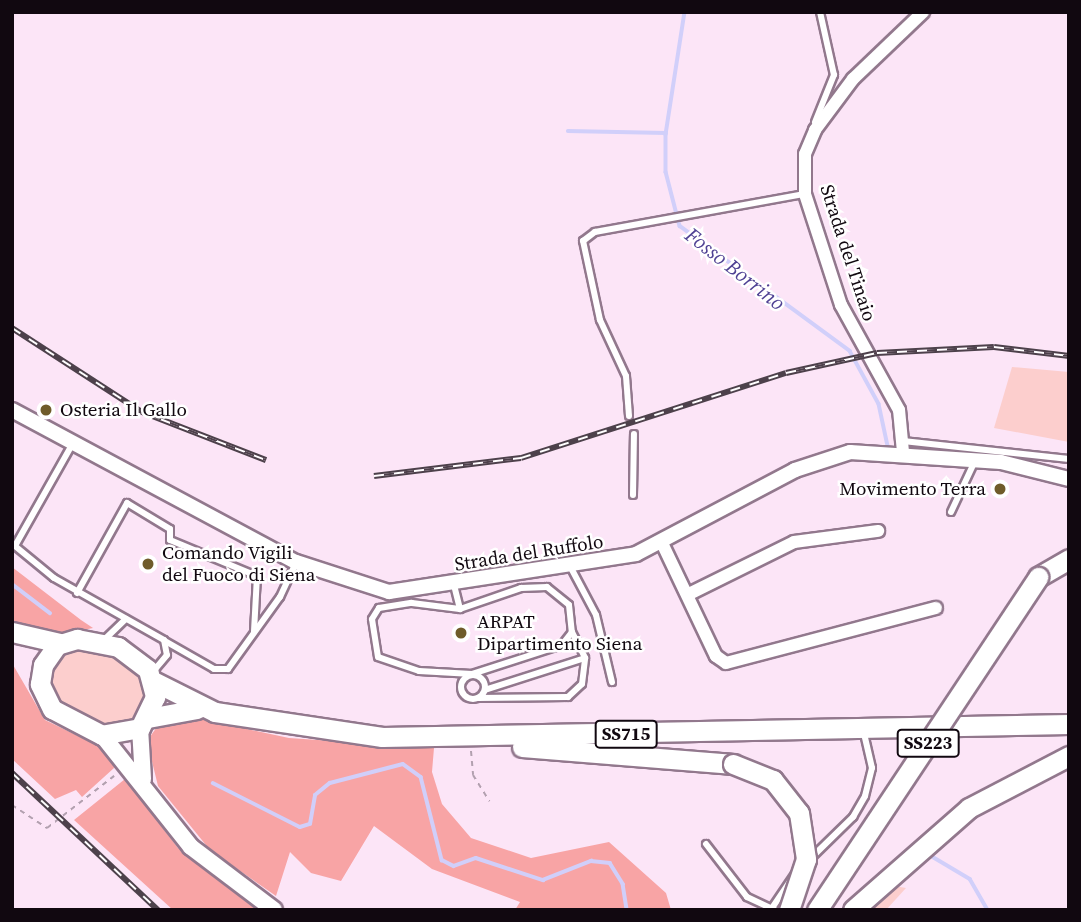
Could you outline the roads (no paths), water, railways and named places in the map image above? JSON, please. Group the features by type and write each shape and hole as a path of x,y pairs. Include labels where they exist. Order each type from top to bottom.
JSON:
{"main road":[{"name":"SS223","path":"817,910 1038,577 1069,559"},
{"path":"12,635 60,643 102,642 153,678 138,758 147,792"},
{"path":"12,635 31,654 55,713 102,735 210,865 274,910"},
{"path":"40,673 60,643"},
{"name":"SS715","path":"153,678 209,710"},
{"name":"SS715","path":"144,723 174,709 209,710 326,732 441,737 1069,724"},
{"name":"SS223","path":"812,730 848,721 1069,713"},
{"path":"102,735 144,723"},
{"path":"441,737 472,743 733,764 773,780 799,813 806,859 779,909"},
{"path":"853,910 981,800 1069,755"}],"street":[{"name":"Strada del Tinaio","path":"903,447 899,410 841,305 805,194 805,155 814,130 876,53 923,12"},
{"name":"Strada del Ruffolo","path":"12,410 76,439 296,562 381,592 570,566 662,543 813,463 850,452 903,447 1069,479"},
{"path":"688,594 794,542 878,531"},
{"path":"662,543 716,656 726,663 936,608"}],"lane":[{"path":"814,130 834,75 820,12"},
{"path":"629,416 626,376 600,320 583,241 595,232 805,194"},
{"path":"634,434 634,495"},
{"path":"76,439 15,544 77,593 222,670 254,632 296,562"},
{"path":"903,447 1069,459"},
{"path":"951,512 975,459"},
{"path":"77,593 127,503 170,529 170,540 257,576 254,632"},
{"path":"570,566 596,615 612,682"},
{"path":"454,584 460,609"},
{"path":"485,690 483,678 472,674 386,664 374,645 372,619 379,608 411,603 460,609 521,588 547,587 563,594 572,632 584,658 582,684 568,697 478,698 461,690 472,674 562,645 572,632"},
{"path":"102,642 127,619"},
{"path":"153,678 167,655 164,640"},
{"path":"478,698 485,690 584,658"},
{"path":"706,844 747,897 779,909 782,888 861,803 872,768 862,729"}],"waterway":[{"name":"Fosso Borrino","path":"685,12 666,135 666,172 680,226 850,351 879,404 888,446"},
{"path":"568,131 666,133"},
{"path":"12,584 50,613"},
{"path":"213,783 300,827 310,824 315,795 330,783 403,764 421,777 442,860 454,866 476,858 543,880 591,861 610,863 623,884 627,910"},
{"name":"Fosso Borrino","path":"928,854 970,879 988,910"}],"railway":[{"path":"12,328 142,412 266,460"},
{"path":"374,476 521,458 786,373 877,353 994,347 1069,356"},
{"path":"12,773 158,910"}],"place":[{"name":"Osteria Il Gallo","path":"46,410"},
{"name":"Movimento Terra","path":"1000,489"},
{"name":"Comando Vigili del Fuoco di Siena","path":"148,564"},
{"name":"ARPAT Dipartimento Siena","path":"461,633"}]}
